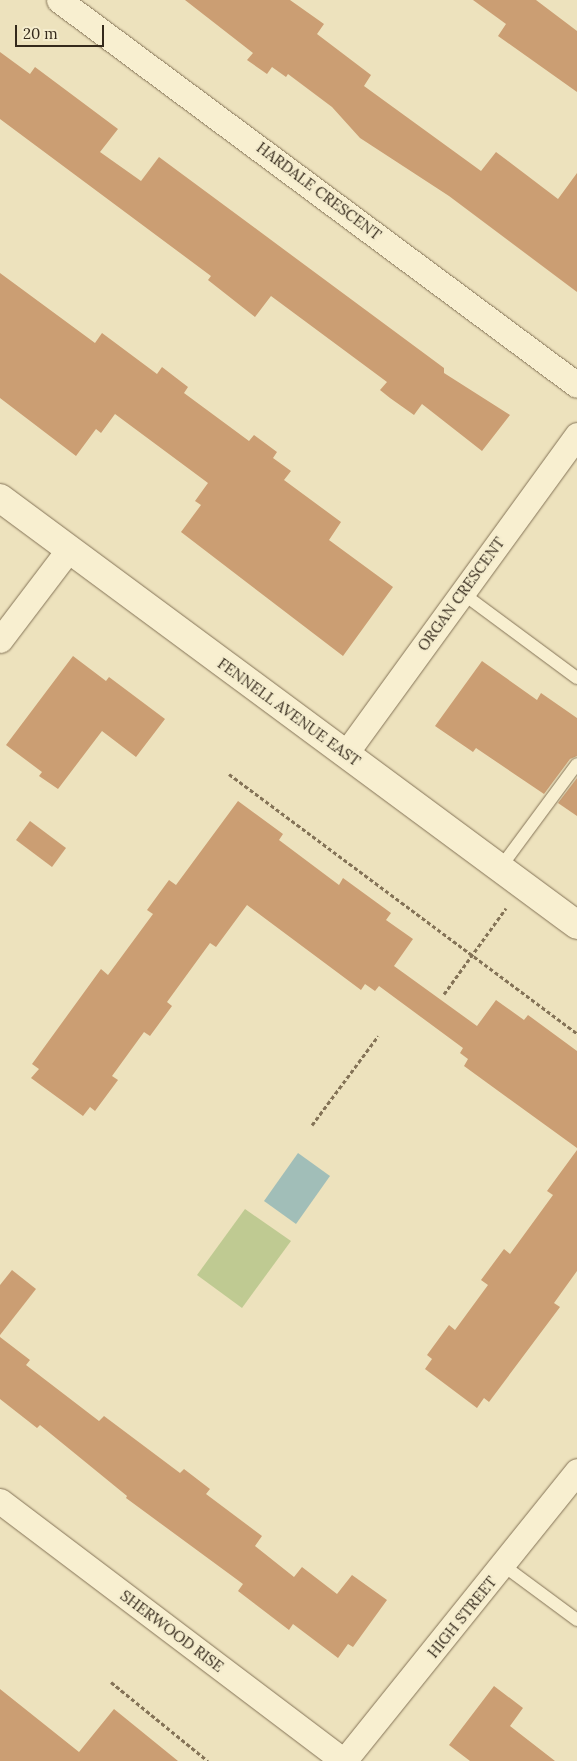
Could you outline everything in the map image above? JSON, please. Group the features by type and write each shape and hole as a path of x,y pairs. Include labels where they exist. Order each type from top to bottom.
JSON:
{"main road":[{"name":"FENNELL AVENUE EAST","path":"0,498 577,926"}],"street":[{"name":"HARDALE CRESCENT","path":"59,0 577,385"},
{"name":"ORGAN CRESCENT","path":"346,753 577,435"},
{"path":"0,640 69,549"},
{"name":"HIGH STREET","path":"344,1761 504,1566 577,1471"},
{"name":"SHERWOOD RISE","path":"0,1501 344,1761"}],"lane":[{"path":"462,593 577,678"},
{"path":"500,868 577,764"},
{"path":"504,1566 577,1620"}],"path":[{"path":"229,774 471,956 577,1033"},
{"path":"444,994 522,885"},
{"path":"312,1126 378,1036"},
{"path":"111,1682 208,1761"}],"green space":[{"path":"245,1209 291,1241 242,1308 197,1275"}],"water":[{"path":"298,1153 330,1176 296,1224 264,1201"}],"building":[{"path":"185,0 290,0 324,24 317,34 371,75 364,86 481,171 496,152 558,199 577,173 577,292 449,196 360,138 332,107 288,74 286,77 272,67 267,74 247,60 253,53"},
{"path":"473,0 536,0 577,31 577,92 498,36 506,24"},
{"path":"0,52 30,74 35,67 118,129 100,152 141,181 159,157 444,368 444,373 510,415 482,451 422,404 414,415 390,398 380,390 387,382 271,296 255,317 208,280 211,276 0,119"},
{"path":"0,273 95,343 102,333 157,374 162,367 188,387 184,393 249,441 254,435 277,452 273,458 291,471 284,480 341,522 329,540 393,587 343,656 181,532 201,505 195,501 208,483 115,414 101,433 96,429 76,456 0,398"},
{"path":"73,656 106,681 109,677 165,719 136,757 102,731 58,789 39,776 42,772 6,745"},
{"path":"482,661 537,700 541,693 577,718 577,756 570,759 544,794 476,748 473,752 435,726"},
{"path":"577,778 577,816 558,803"},
{"path":"238,801 283,834 279,840 339,885 343,878 391,913 386,920 413,939 394,966 477,1026 496,1000 524,1020 528,1015 577,1051 577,1148 464,1066 468,1059 460,1053 463,1048 379,986 375,991 365,984 361,990 247,905 216,947 210,943 167,1002 172,1006 150,1036 144,1032 112,1076 118,1080 95,1111 90,1107 83,1116 31,1078 39,1069 32,1064 101,969 108,975 153,914 147,910 169,880 176,885"},
{"path":"30,821 66,848 52,867 16,840"},
{"path":"577,1150 577,1271 554,1303 560,1307 489,1402 484,1398 477,1408 425,1369 432,1359 427,1355 449,1325 455,1330 488,1285 481,1280 504,1249 510,1254 553,1195 547,1191"},
{"path":"12,1270 36,1289 0,1335 0,1285"},
{"path":"0,1337 30,1360 26,1365 99,1421 104,1416 180,1473 184,1469 210,1489 206,1494 262,1536 255,1546 294,1577 302,1567 337,1594 352,1575 387,1600 353,1647 348,1644 338,1658 293,1624 289,1630 238,1591 243,1584 126,1498 127,1496 40,1425 37,1428 0,1399"},
{"path":"494,1686 523,1708 510,1726 555,1761 470,1761 449,1745"},
{"path":"0,1689 79,1752 114,1709 178,1761 0,1761"}]}
